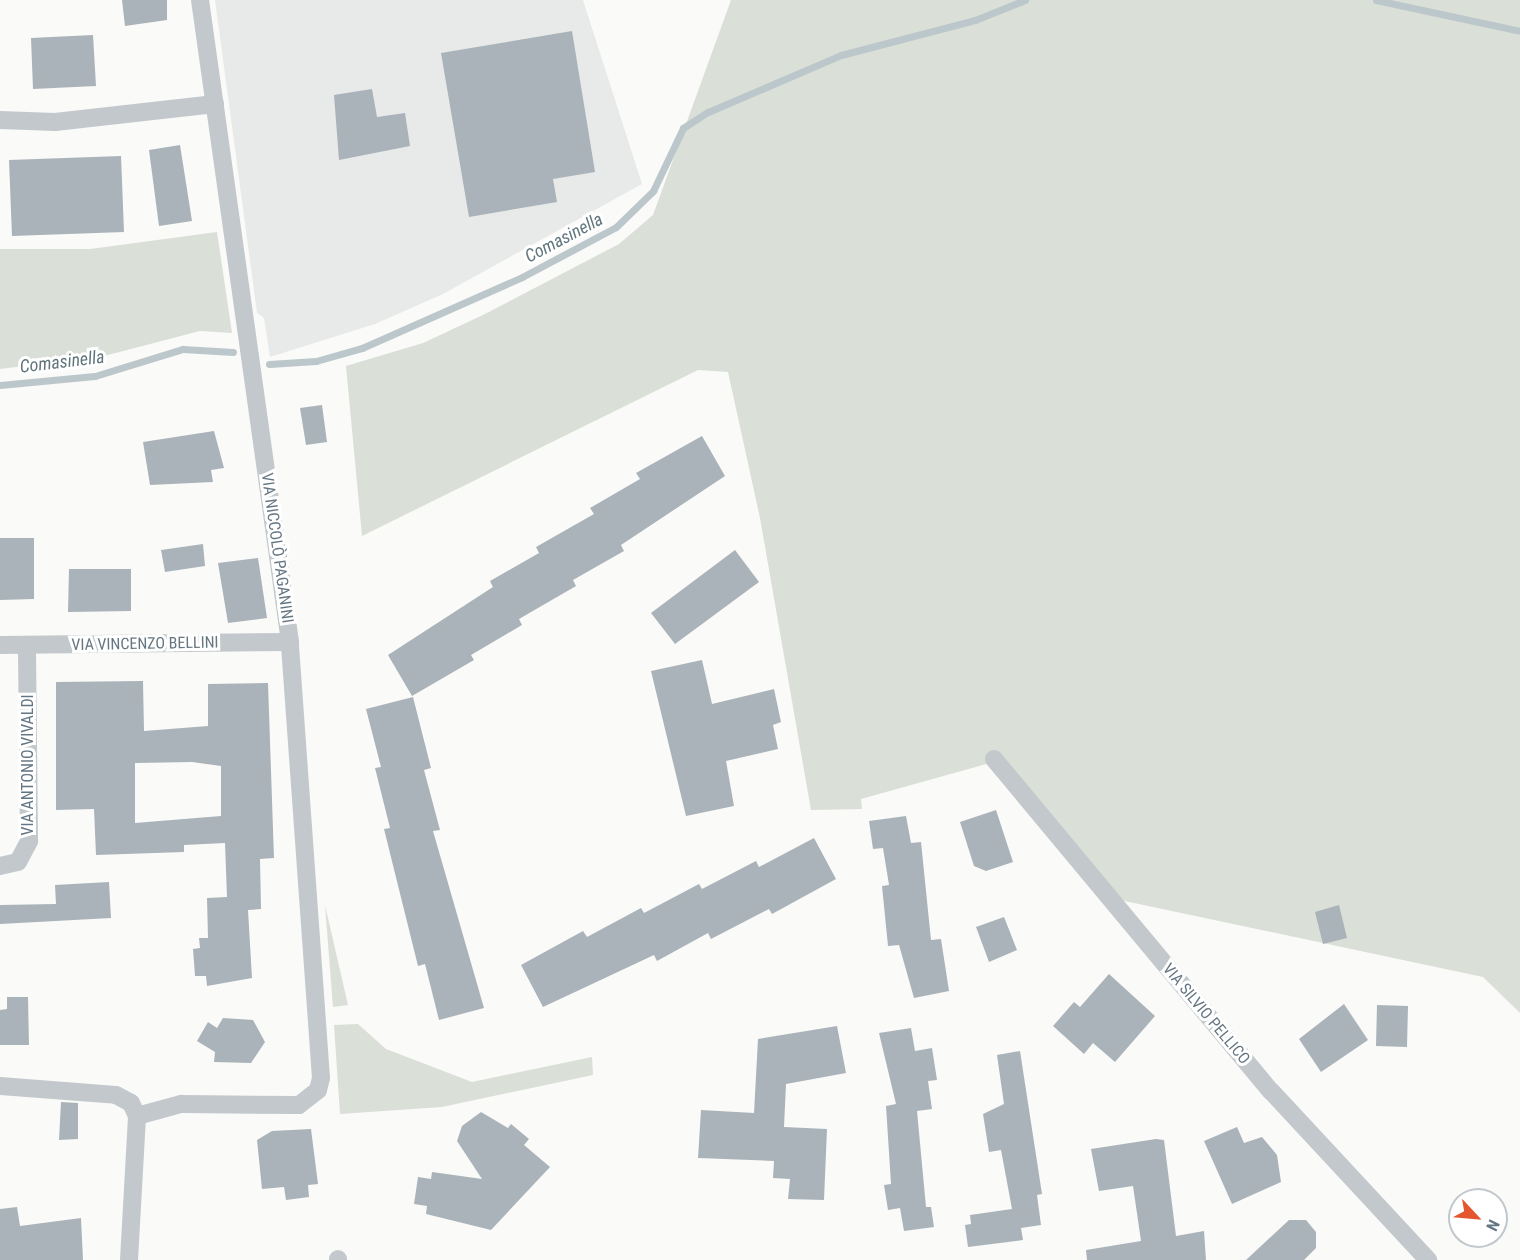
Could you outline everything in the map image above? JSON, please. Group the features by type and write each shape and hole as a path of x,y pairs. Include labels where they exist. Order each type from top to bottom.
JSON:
{"street":[{"name":"VIA NICCOLÒ PAGANINI","path":"137,1116 181,1104 291,1107 313,1096 322,1063 290,642 200,0"},
{"path":"0,120 55,122 215,104"},
{"name":"VIA VINCENZO BELLINI","path":"0,645 290,642"},
{"name":"VIA ANTONIO VIVALDI","path":"0,866 18,862 29,842 27,645"},
{"name":"VIA SILVIO PELLICO","path":"994,759 1270,1091 1428,1260"},
{"path":"0,1086 116,1095 131,1103 137,1116 129,1260"}],"shaded area":[{"path":"215,0 583,0 642,184 443,294 375,324 270,357 264,318 257,313"},
{"path":"731,0 1520,0 1520,1013 1483,977 1120,900 990,763 861,799 862,809 811,810 760,518 728,372 698,370 362,536 346,366 423,343 483,315 619,244 653,215"},
{"path":"217,232 232,333 200,331 104,356 0,369 0,249 90,249"},
{"path":"325,905 348,1005 333,1007"},
{"path":"358,1024 386,1049 472,1082 592,1057 593,1075 442,1107 340,1114 334,1025"}],"building":[{"path":"122,0 167,0 167,20 125,26"},
{"path":"572,31 595,172 553,179 557,202 469,217 441,53"},
{"path":"93,35 96,86 33,89 31,38"},
{"path":"372,89 377,117 405,113 410,146 339,160 334,95"},
{"path":"180,145 192,221 159,226 149,150"},
{"path":"121,156 124,232 12,236 9,160"},
{"path":"322,405 327,442 306,445 300,408"},
{"path":"214,431 224,468 211,470 213,482 150,485 143,442"},
{"path":"702,436 725,476 621,545 624,551 573,580 576,586 519,619 522,625 471,655 474,660 412,696 388,655 493,587 490,581 539,553 536,547 594,514 590,508 640,479 636,473"},
{"path":"0,538 34,538 34,599 0,600"},
{"path":"203,544 205,566 165,572 161,550"},
{"path":"735,550 759,582 675,644 651,613"},
{"path":"258,558 267,618 228,623 218,563"},
{"path":"69,569 131,569 131,611 68,612"},
{"path":"702,660 712,704 774,689 781,722 773,725 778,749 726,761 734,806 686,816 651,671"},
{"path":"143,681 144,731 208,726 208,684 268,683 274,858 260,859 261,909 248,910 252,978 207,986 206,976 195,976 193,949 200,948 199,938 208,938 207,898 227,897 225,843 184,845 184,852 96,855 94,809 56,810 56,682","holes":["192,762 221,766 221,816 135,823 135,763"]},
{"path":"413,697 431,768 424,770 440,830 433,831 484,1008 439,1020 425,964 418,966 384,829 390,828 375,768 381,767 366,709"},
{"path":"996,810 1013,862 986,871 974,866 960,822"},
{"path":"906,816 911,843 921,842 931,940 941,939 949,991 914,998 899,945 888,946 882,886 889,885 883,848 873,849 869,821"},
{"path":"814,838 836,879 772,914 769,909 711,939 708,933 657,961 654,955 543,1007 521,965 583,931 587,937 641,908 644,913 699,884 702,889 756,861 759,867"},
{"path":"109,882 111,918 0,924 0,905 56,904 55,885"},
{"path":"1339,905 1347,938 1323,944 1315,912"},
{"path":"1004,917 1017,950 989,962 976,927"},
{"path":"1109,974 1155,1016 1115,1062 1093,1043 1084,1054 1053,1026 1074,1002 1080,1007"},
{"path":"7,997 28,997 29,1045 0,1045 0,1010 7,1009"},
{"path":"1344,1004 1368,1040 1321,1072 1299,1039"},
{"path":"1377,1005 1408,1006 1407,1047 1376,1046"},
{"path":"223,1018 253,1020 265,1042 251,1063 214,1062 215,1052 197,1041 208,1022 217,1028"},
{"path":"837,1026 846,1073 786,1084 784,1127 827,1129 824,1200 788,1199 790,1179 773,1178 774,1161 698,1158 701,1110 754,1113 758,1039"},
{"path":"911,1028 915,1051 932,1048 937,1080 928,1081 932,1109 917,1111 926,1207 931,1207 934,1227 904,1231 900,1208 888,1210 884,1185 891,1184 886,1106 896,1104 879,1033"},
{"path":"1020,1051 1042,1194 1037,1195 1041,1225 1021,1228 1023,1240 968,1247 965,1225 971,1224 970,1215 1012,1209 1001,1150 989,1152 983,1114 1004,1104 997,1055"},
{"path":"61,1102 78,1103 78,1139 59,1140"},
{"path":"481,1112 508,1128 511,1124 529,1139 524,1145 550,1167 491,1230 426,1214 427,1206 414,1204 418,1177 431,1179 432,1172 482,1179 457,1141 462,1126"},
{"path":"1237,1127 1244,1143 1262,1137 1277,1155 1281,1182 1232,1204 1204,1141"},
{"path":"311,1129 318,1184 308,1185 309,1197 286,1200 284,1187 262,1189 257,1140 272,1131"},
{"path":"1156,1139 1164,1140 1176,1236 1204,1231 1206,1260 1087,1260 1086,1250 1141,1241 1133,1186 1099,1191 1091,1149"},
{"path":"17,1207 20,1226 81,1218 83,1260 0,1260 0,1209"},
{"path":"1289,1220 1306,1220 1316,1232 1316,1248 1304,1260 1246,1260"}],"waterway":[{"name":"Comasinella","path":"269,364 316,361 362,348 522,277 616,227 653,191 683,128 708,112 841,55 975,20 1025,0"},
{"name":"Comasinella","path":"1376,0 1520,31"},
{"name":"Comasinella","path":"0,385 95,376 183,349 233,352"}]}
